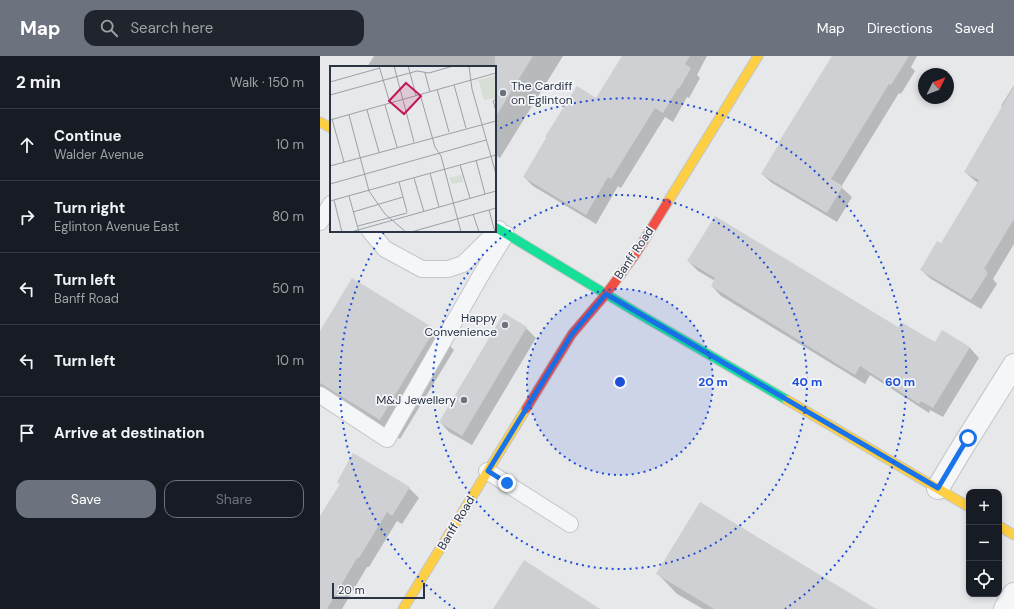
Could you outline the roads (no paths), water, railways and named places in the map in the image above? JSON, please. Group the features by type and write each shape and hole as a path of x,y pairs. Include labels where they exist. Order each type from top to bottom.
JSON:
{"street":[{"name":"Banff Road","path":"403,609 572,334 606,294 635,255 758,56"},
{"path":"500,230 606,294 966,505"},
{"path":"938,488 1014,365"},
{"path":"1002,528 1014,535"},
{"path":"1005,609 1014,594"}],"lane":[{"path":"320,222 330,206"},
{"path":"371,232 385,249 422,269 448,269 463,264 500,230"},
{"path":"320,395 387,439 481,275 500,230"},
{"path":"488,471 570,524"}],"place":[{"name":"The Cardiff on Eglinton","path":"503,93"},
{"name":"Happy Convenience","path":"505,325"},
{"name":"M&J Jewellery","path":"464,400"}]}
